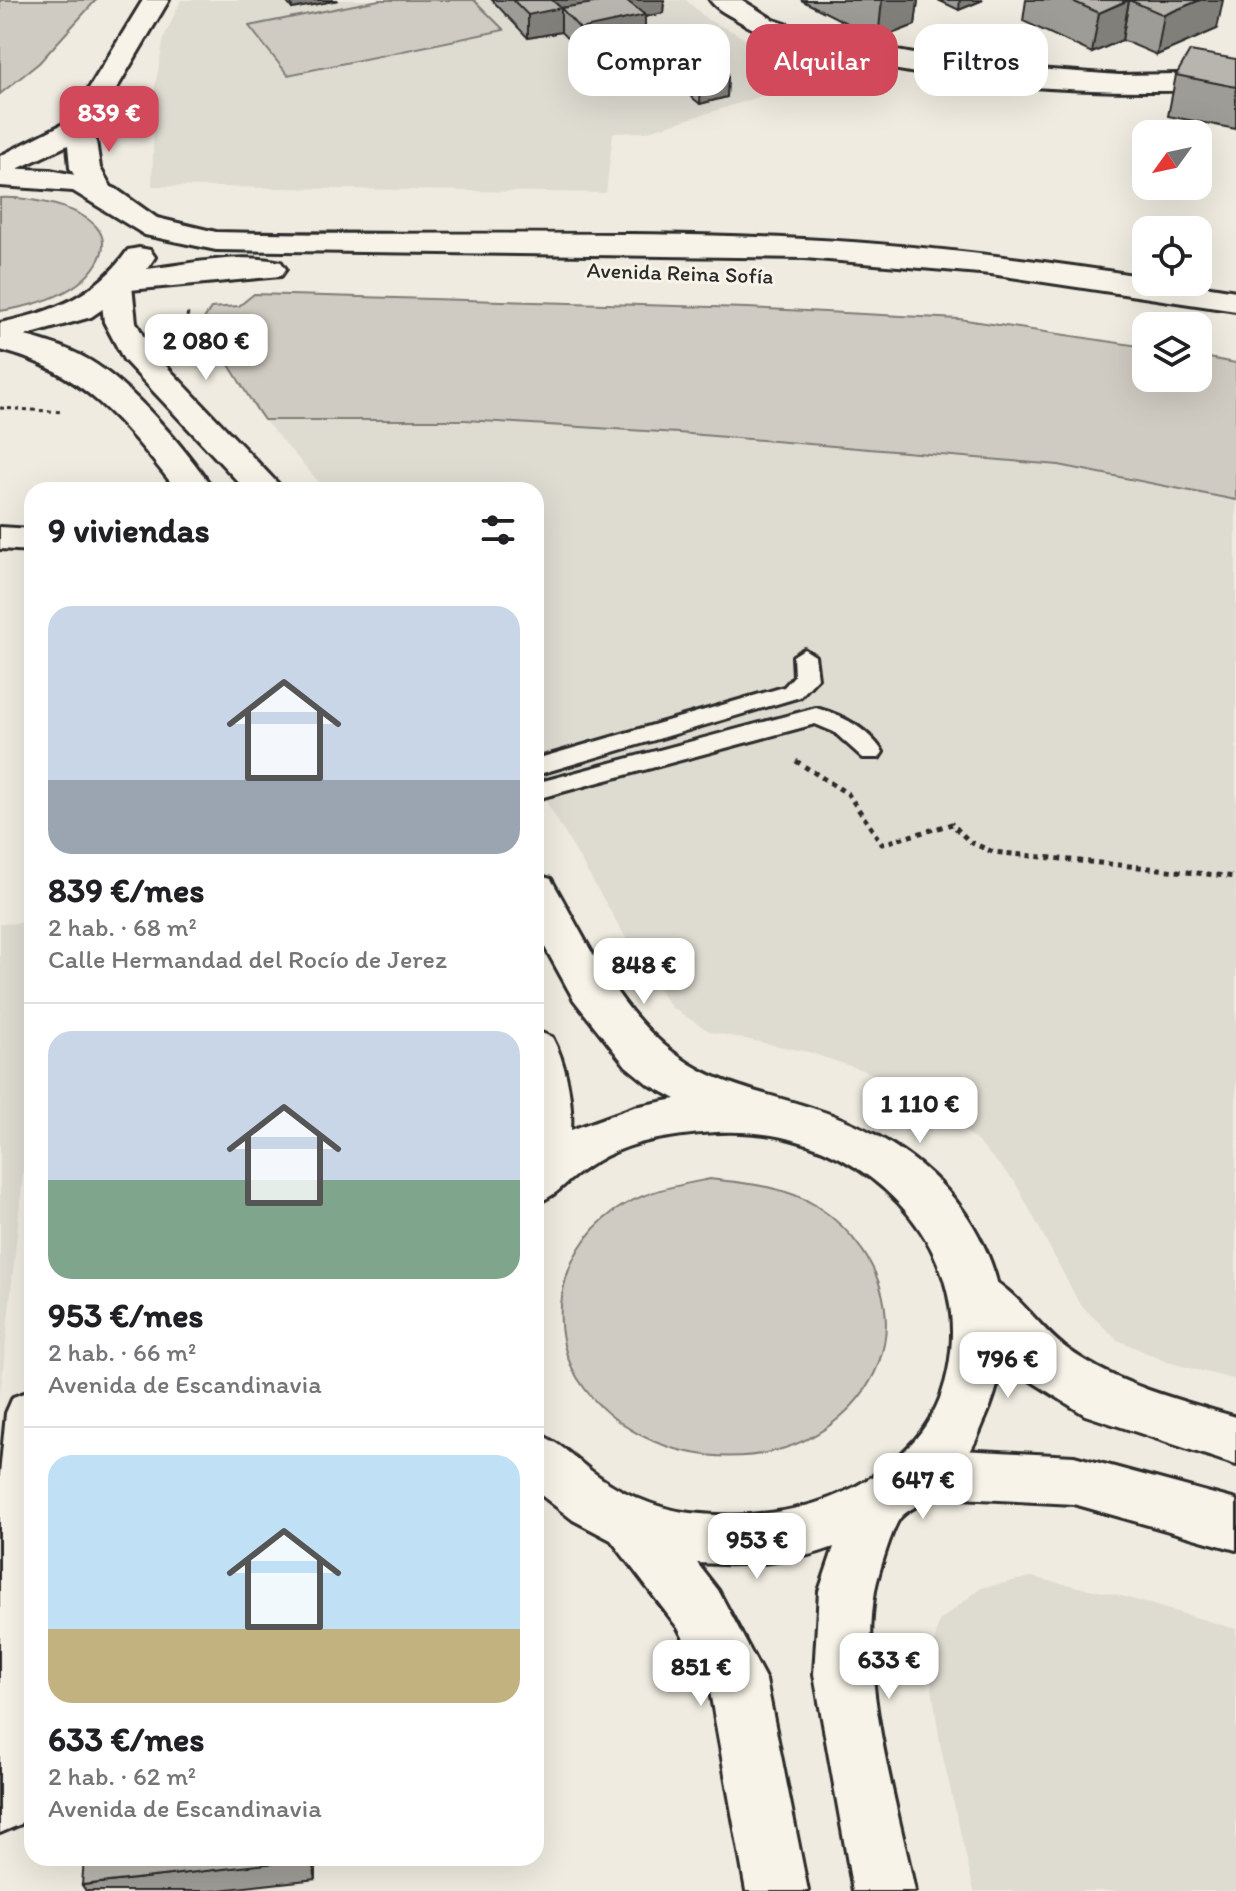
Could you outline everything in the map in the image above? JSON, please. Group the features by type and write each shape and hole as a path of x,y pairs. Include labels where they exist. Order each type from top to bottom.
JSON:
{"street":[{"path":"0,168 80,127 156,0"},
{"path":"723,0 741,16 787,36 843,52 998,74 1122,81 1236,81"},
{"path":"80,127 85,168 99,192"},
{"name":"Avenida Reina Sofía","path":"0,177 41,177 82,185 116,199 138,220 216,241 730,246 897,255 1080,274 1236,301"},
{"name":"Avenida Reina Sofía","path":"0,333 55,320 100,300 131,274 144,246 138,220"},
{"name":"Avenida Reina Sofía","path":"118,284 251,269 585,270 747,275 902,283 1072,302 1236,329"},
{"path":"118,284 120,322 136,353 258,482"},
{"path":"0,340 37,349 78,367 113,399 189,482"},
{"path":"0,538 24,540"},
{"path":"544,904 603,1011 631,1045 666,1072 760,1115"},
{"path":"544,1088 549,1112 544,1149"},
{"path":"544,1176 590,1143 642,1122 701,1113 760,1115 820,1129 861,1149 922,1194 957,1240 978,1294 981,1356 963,1417 923,1472 876,1507 821,1531 757,1542 692,1539 630,1522 568,1487 544,1464"},
{"path":"978,1294 1046,1363 1104,1399 1236,1441"},
{"path":"923,1472 1074,1480 1236,1525"},
{"path":"876,1507 847,1591 843,1674 884,1891"},
{"path":"0,1803 24,1510"},
{"path":"630,1522 698,1609 737,1680 777,1891"}],"lane":[{"path":"544,765 792,692 806,678 804,656"},
{"path":"544,789 816,716 842,726 871,752"}],"path":[{"path":"782,755 832,779 857,800 882,844 952,824 970,842 993,852 1236,877"}],"shaded area":[{"path":"0,0 96,0 39,63 0,94"},
{"path":"181,0 686,0 717,24 568,24 568,96 730,96 730,30 746,40 746,96 763,96 646,132 613,133 606,193 152,186 155,87 164,38"},
{"path":"379,0 474,0 504,30 288,75 249,26"},
{"path":"0,198 53,204 88,219 99,231 103,245 97,263 89,274 54,297 0,311"},
{"path":"254,294 747,308 959,319 1132,345 1132,392 1212,392 1212,359 1236,363 1236,500 1059,465 678,433 465,420 264,420 200,325 211,308 239,306"},
{"path":"264,420 465,420 678,433 1059,465 1236,500 1236,1380 1167,1362 1116,1339 1079,1303 1015,1182 980,1144 931,1101 871,1073 808,1052 711,1032 672,1008 646,972 544,798 544,482 319,482"},
{"path":"24,922 24,1165 0,1398 0,924"},
{"path":"710,1179 777,1189 815,1205 842,1226 863,1251 877,1278 885,1307 885,1336 878,1365 863,1393 839,1418 810,1438 777,1450 742,1456 707,1455 672,1448 639,1434 610,1415 585,1389 572,1367 564,1344 562,1295 568,1271 594,1229 613,1212 636,1199 660,1190"},
{"path":"1031,1577 1118,1595 1236,1629 1236,1891 974,1891 941,1749 929,1667 939,1621 981,1588"}],"building":[{"path":"513,0 552,0 561,8 528,15"},
{"path":"626,0 645,15 603,24 575,24 561,8"},
{"path":"1070,0 1128,0 1099,13"},
{"path":"1129,0 1200,0 1164,15"},
{"path":"1190,51 1236,59 1236,87 1176,75"},
{"path":"83,1866 249,1866 82,1885"}]}
